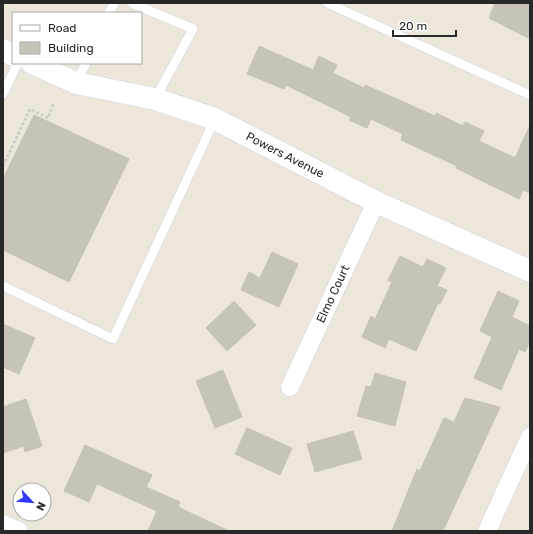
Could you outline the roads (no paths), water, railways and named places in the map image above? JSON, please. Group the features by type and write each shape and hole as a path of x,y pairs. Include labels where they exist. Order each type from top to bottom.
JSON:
{"street":[{"path":"3,50 12,54"},
{"name":"Powers Avenue","path":"34,64 76,83 155,99 215,119 376,202 530,271"},
{"name":"Elmo Court","path":"290,387 376,202"},
{"path":"487,531 530,437"},
{"path":"3,524 19,531"}],"lane":[{"path":"110,12 114,3"},
{"path":"132,3 193,29 155,99"},
{"path":"327,3 530,95"},
{"path":"3,94 18,64"},
{"path":"76,83 86,64"},
{"path":"3,286 113,339 215,119"}]}
